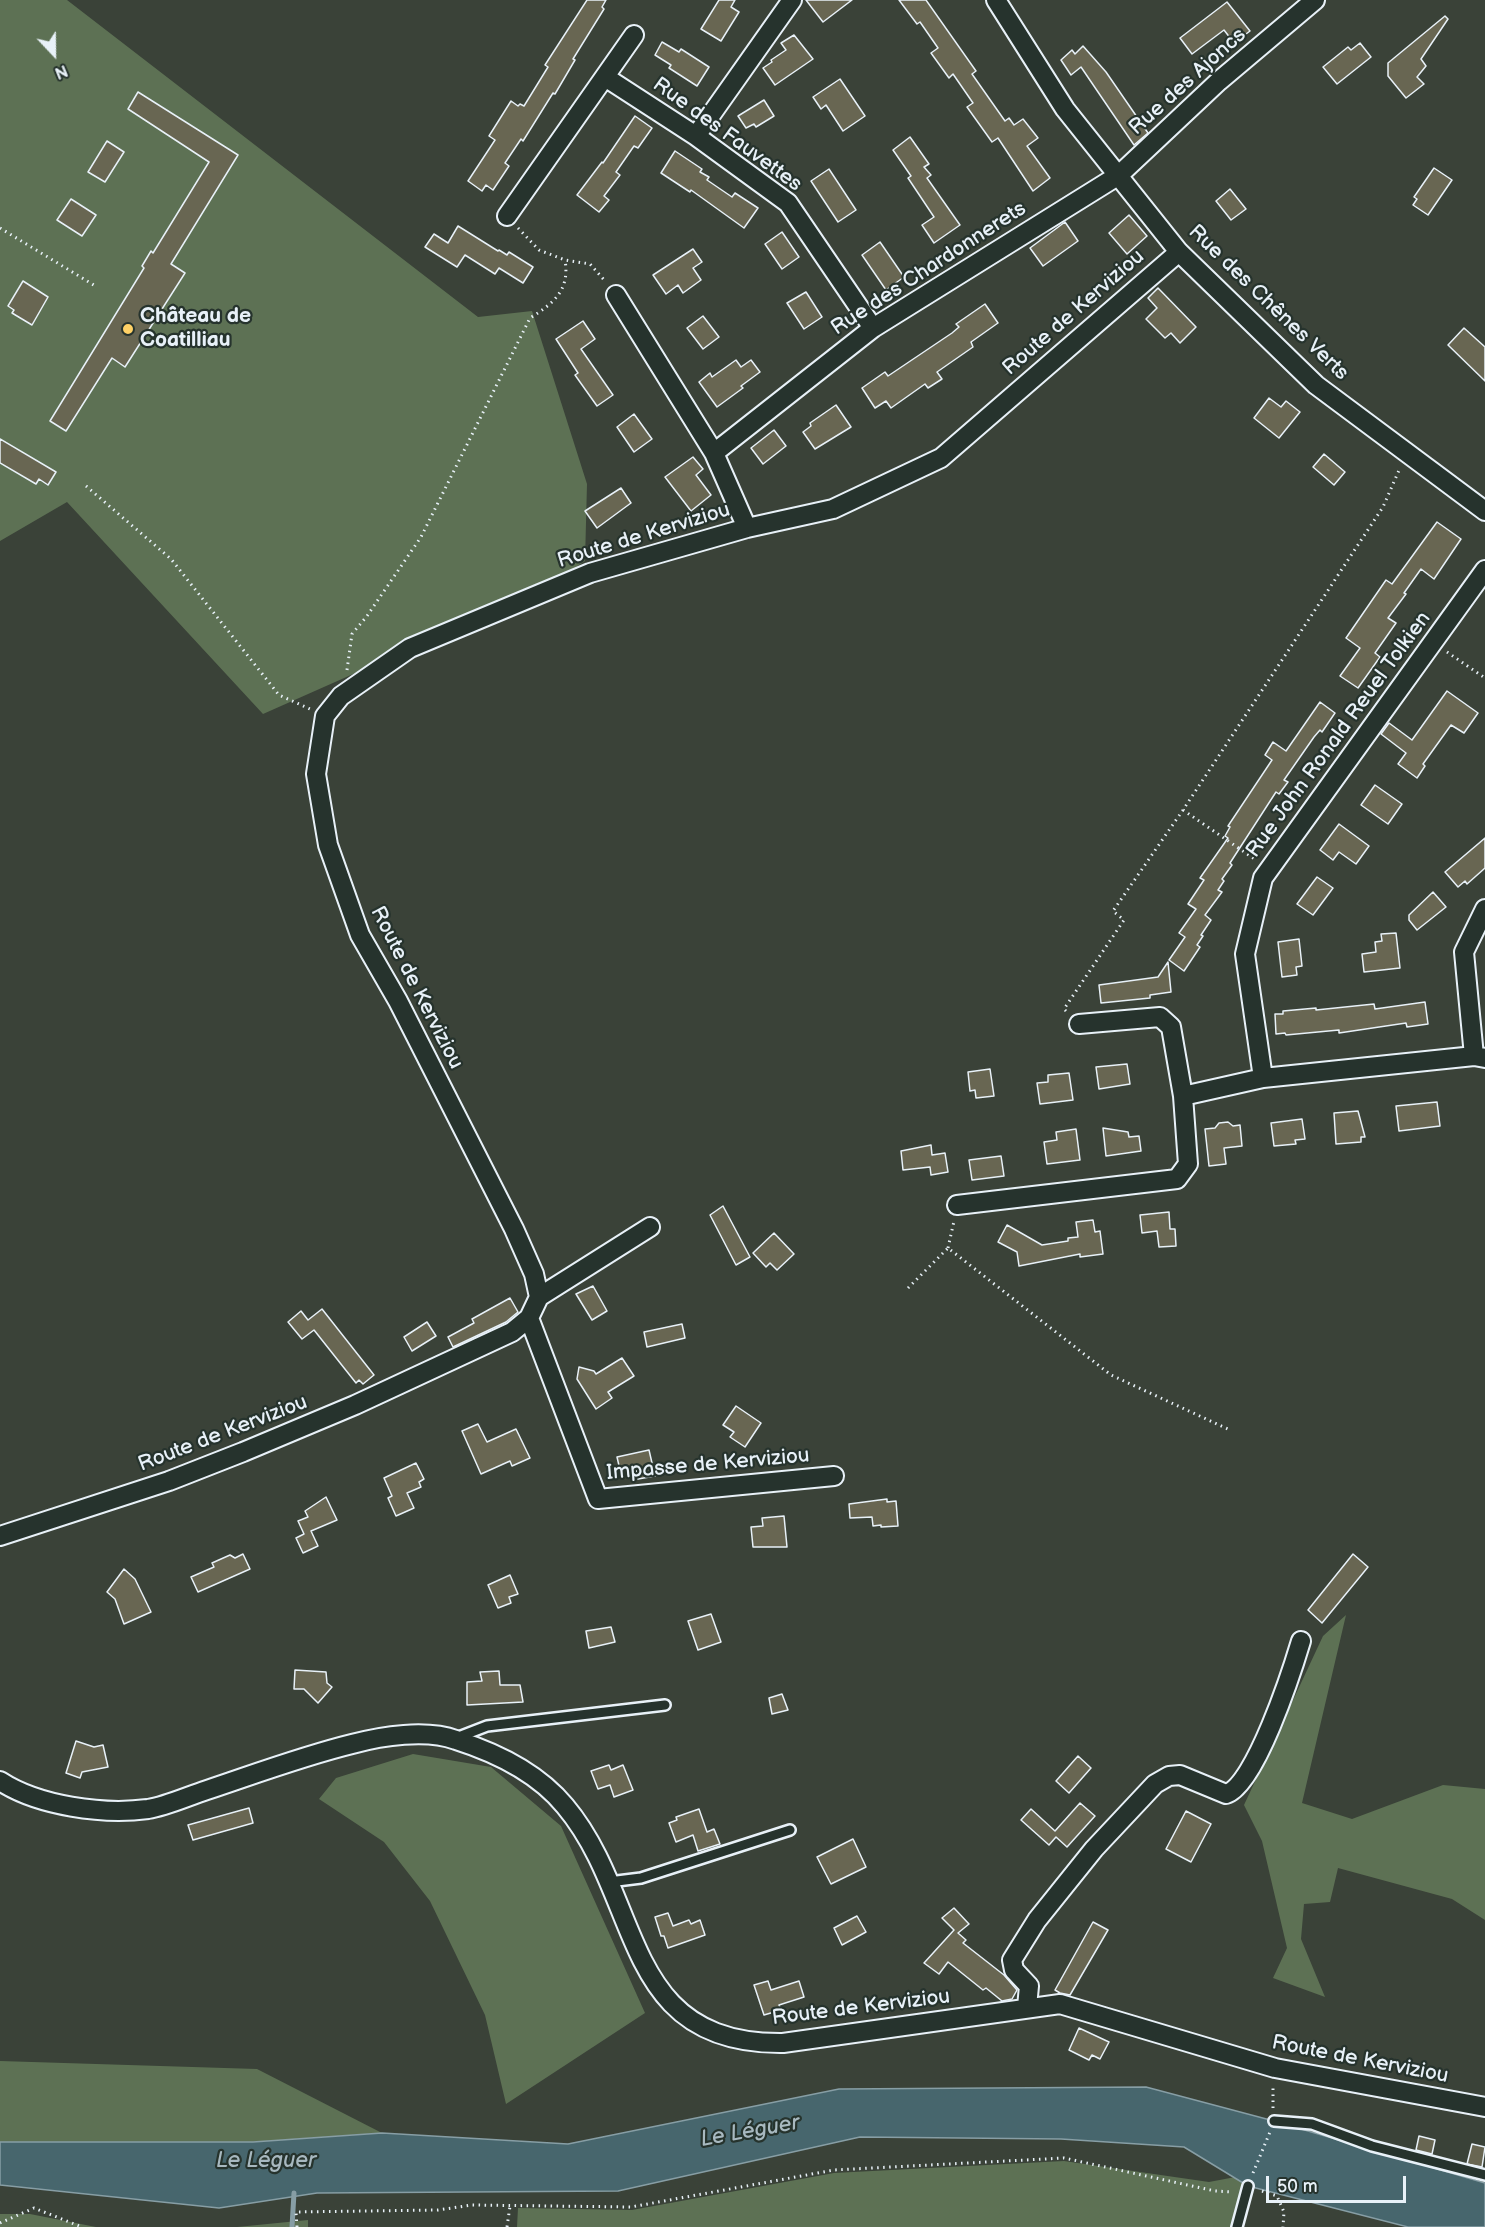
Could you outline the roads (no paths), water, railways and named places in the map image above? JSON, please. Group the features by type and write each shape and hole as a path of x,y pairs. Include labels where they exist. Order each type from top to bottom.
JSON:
{"street":[{"path":"696,136 792,0"},
{"name":"Rue des Chênes Verts","path":"996,0 1065,109 1179,252 1316,385 1485,511"},
{"name":"Rue des Ajoncs","path":"1119,175 1219,81 1315,0"},
{"path":"507,216 634,35"},
{"name":"Rue des Fauvettes","path":"605,77 696,136 788,203 873,328"},
{"name":"Rue des Chardonnerets","path":"714,453 873,328 1119,175"},
{"name":"Route de Kerviziou","path":"0,1536 169,1481 355,1405 512,1332 529,1318 539,1297 534,1274 514,1229 398,1001 360,935 328,844 316,774 325,716 344,694 410,648 590,573 747,528 833,509 941,458 1179,252"},
{"path":"616,295 714,453 747,528"},
{"name":"Rue John Ronald Reuel Tolkien","path":"1263,1078 1245,954 1263,878 1485,570"},
{"path":"1183,1096 1263,1078 1480,1057 1464,952 1485,909"},
{"path":"957,1205 1177,1179 1188,1164 1183,1096 1171,1027 1160,1017 1079,1024"},
{"path":"539,1297 650,1227"},
{"name":"Impasse de Kerviziou","path":"529,1318 598,1498 834,1476"},
{"path":"1028,2007 1029,1986 1014,1970 1012,1960 1037,1920 1094,1849 1162,1779 1180,1775 1226,1794 1240,1786 1286,1690 1301,1641"},
{"name":"Route de Kerviziou","path":"0,1781 44,1801 100,1810 149,1809 323,1751 380,1737 416,1735 453,1738 529,1772 564,1804 599,1857 641,1962 663,1995 695,2024 723,2036 765,2043 783,2043 1060,2004 1275,2068 1485,2107"}],"lane":[{"path":"453,1738 487,1726 665,1705"},
{"path":"609,1882 641,1878 790,1830"},
{"path":"1274,2121 1311,2124 1372,2146 1485,2175"},
{"path":"1237,2227 1248,2186"}],"water":[{"name":"Le Léguer","path":"1146,2087 1274,2121 1485,2183 1485,2227 1408,2227 1248,2186 1184,2147 1061,2139 860,2137 618,2191 317,2193 219,2208 0,2185 0,2142 253,2142 382,2133 568,2144 839,2089"}],"waterway":[{"path":"292,2227 294,2193"}],"place":[{"name":"Château de Coatilliau","path":"128,329"}]}
